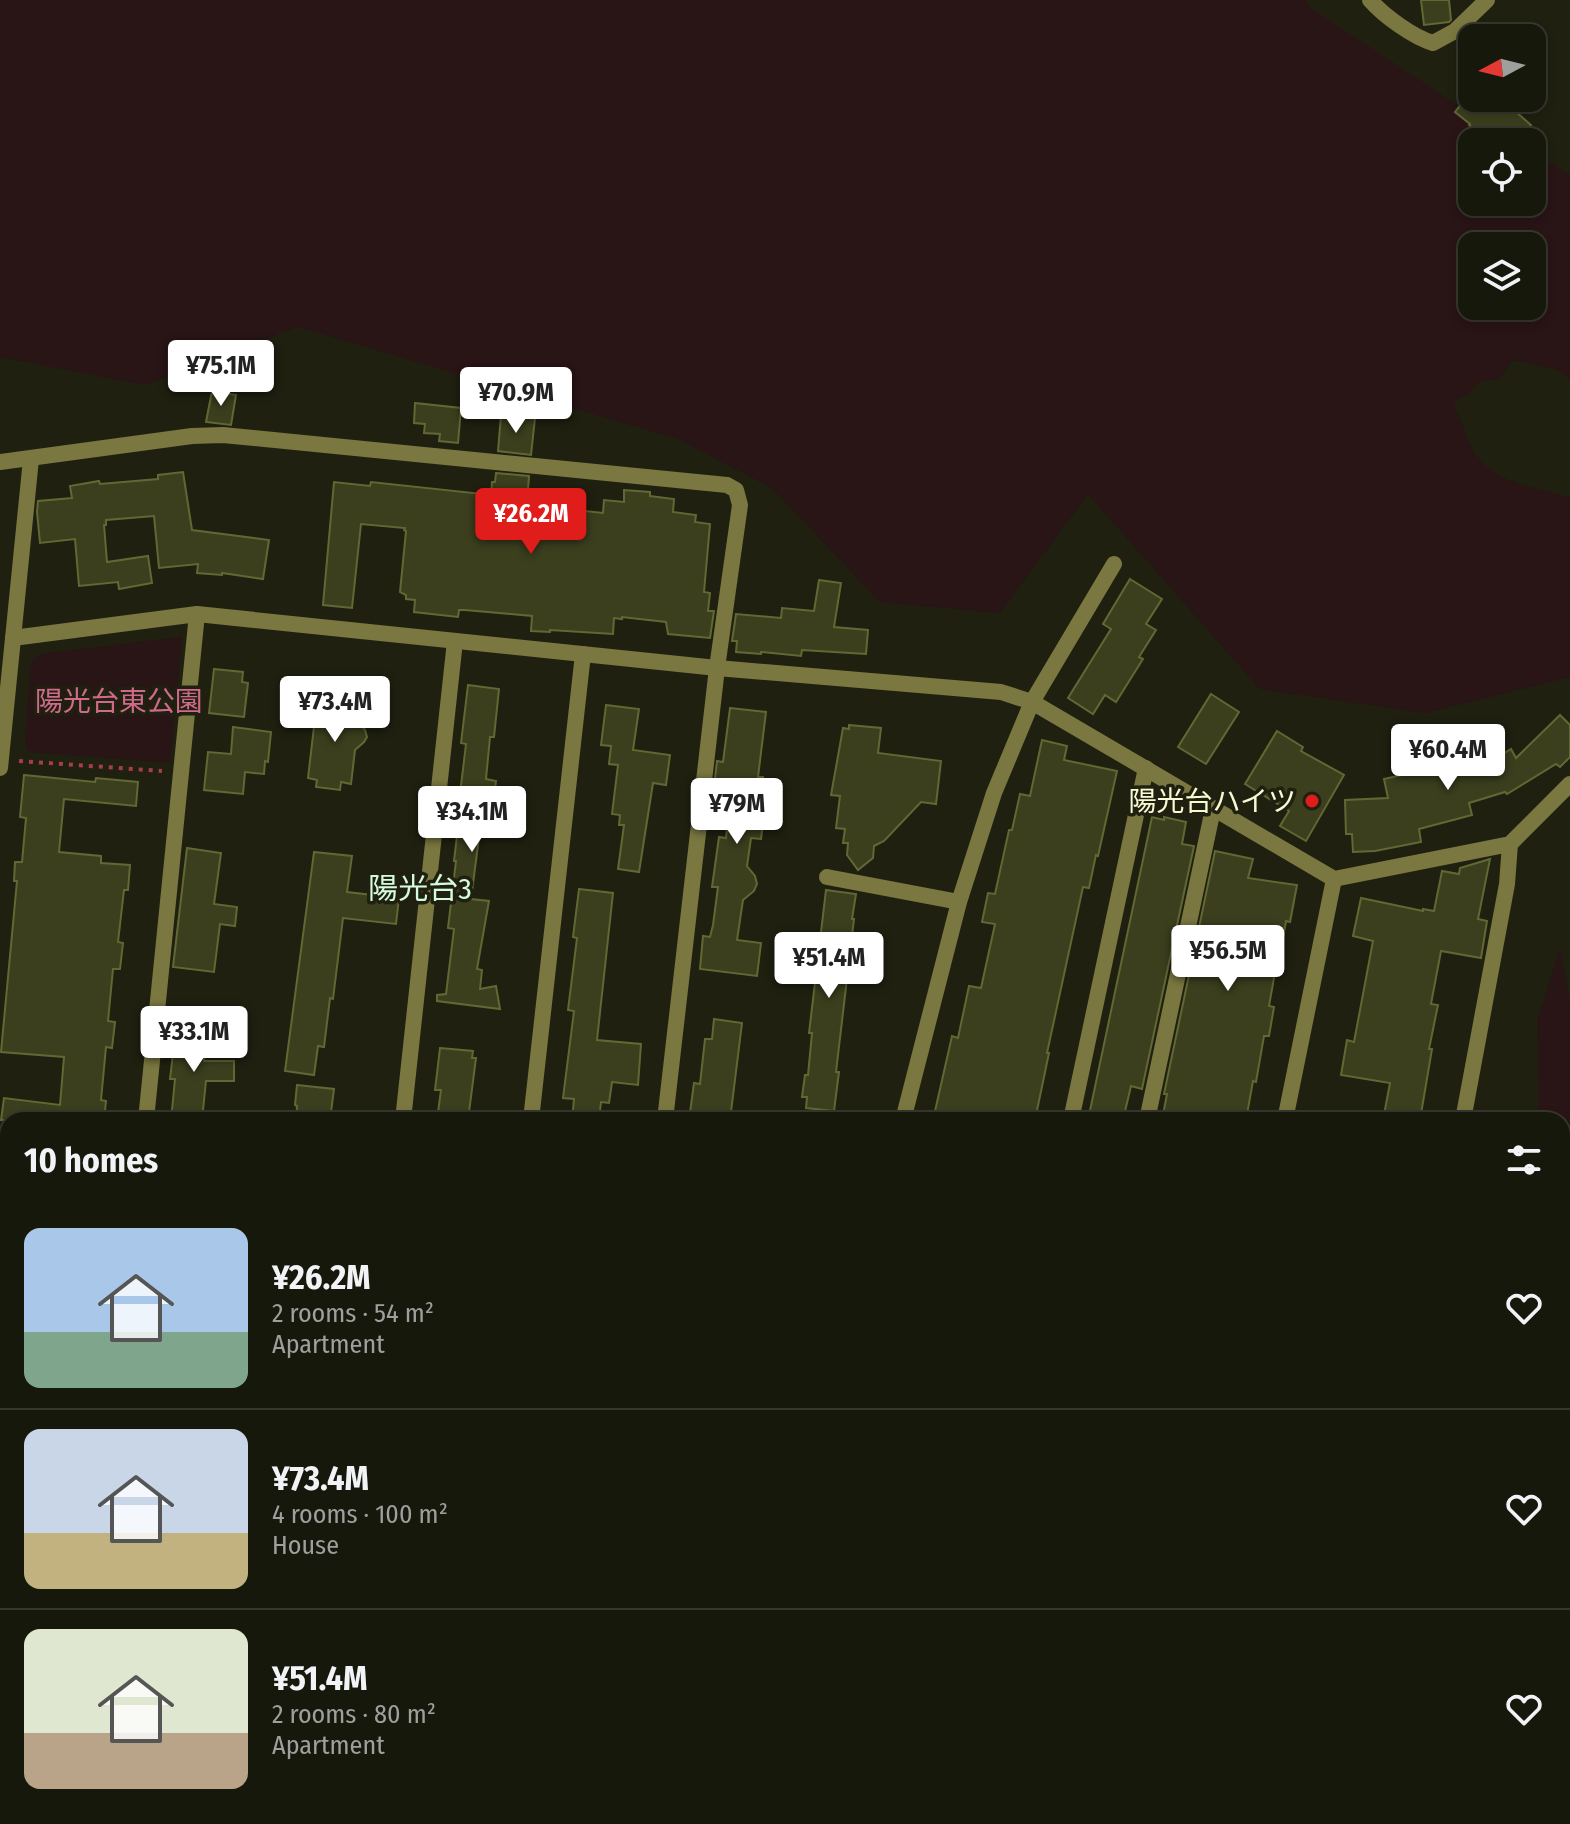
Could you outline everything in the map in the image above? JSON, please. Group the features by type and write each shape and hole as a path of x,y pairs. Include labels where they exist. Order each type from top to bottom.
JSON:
{"street":[{"path":"1370,0 1421,39 1433,43 1455,31 1487,0"},
{"path":"0,462 192,436 223,435 727,485 736,490 740,505 717,668 666,1112"},
{"path":"0,768 31,459"},
{"path":"905,1112 959,902 994,793 1032,702 1114,564"},
{"path":"13,638 197,614 717,668 1001,692 1032,702 1334,879 1510,844 1570,784"},
{"path":"147,1112 197,614"},
{"path":"404,1112 455,641"},
{"path":"532,1112 583,654"},
{"path":"1073,1112 1146,768"},
{"path":"1149,1112 1213,809"},
{"path":"1464,1112 1507,884 1510,844"},
{"path":"827,877 959,902"},
{"path":"1287,1112 1334,879"}],"path":[{"path":"1,760 182,772"}],"green space":[{"path":"0,0 1306,0 1309,7 1458,106 1458,112 1467,112 1492,128 1458,128 1458,216 1546,216 1546,160 1570,175 1570,379 1555,369 1513,360 1498,380 1478,384 1470,394 1457,399 1454,406 1471,447 1490,469 1514,482 1570,498 1570,677 1426,713 1260,689 1088,494 1000,613 880,602 772,488 678,439 298,327 145,385 0,357"},
{"name":"陽光台東公園","path":"182,637 170,763 29,752 25,744 31,662 40,654"},
{"path":"1560,948 1570,1004 1570,1112 1539,1112 1538,1018"}],"building":[{"path":"1421,0 1449,0 1451,20 1424,25"},
{"path":"1458,108 1458,112 1516,112 1531,125 1528,128 1472,128 1455,112"},
{"path":"212,391 236,395 231,425 206,422"},
{"path":"415,403 461,408 458,443 439,441 440,434 424,433 425,424 414,423"},
{"path":"501,415 535,418 531,455 498,451"},
{"path":"183,472 192,530 269,540 263,579 197,573 198,564 159,568 154,516 106,520 104,525 107,562 148,556 152,583 119,589 118,582 79,586 75,539 40,543 38,501 72,498 70,486 99,481 100,484 158,479 158,475"},
{"path":"496,473 529,476 528,490 536,491 535,500 549,501 549,506 557,508 603,513 604,500 624,502 624,490 650,492 650,496 674,499 673,512 696,515 695,522 710,524 704,592 710,593 708,611 714,611 710,638 668,634 666,622 622,617 614,618 613,634 531,631 532,616 465,610 459,610 458,617 414,612 415,600 406,599 406,595 400,592 405,528 361,524 352,608 323,605 334,482 370,486 371,482 491,495"},
{"path":"1130,579 1162,599 1146,624 1156,630 1139,657 1143,659 1116,702 1105,695 1093,714 1068,698 1111,629 1103,624"},
{"path":"819,580 841,583 834,627 868,630 866,654 802,650 801,656 736,652 737,641 732,641 736,614 781,618 782,608 814,611"},
{"path":"214,669 243,672 242,682 248,683 244,717 209,713"},
{"path":"468,685 499,689 486,779 496,781 491,823 481,822 471,899 489,901 477,969 482,970 480,989 496,986 500,1009 437,1001 437,995 446,994 454,929 448,928 466,744 461,743"},
{"path":"1211,694 1239,712 1206,764 1178,747"},
{"path":"317,701 361,706 359,722 367,737 355,750 351,784 341,782 340,790 316,787 317,780 308,778"},
{"path":"606,705 639,709 633,750 670,755 666,785 653,783 639,872 618,869 624,825 619,825 620,815 612,814 618,765 609,764 611,746 601,745"},
{"path":"730,708 766,712 758,777 763,777 761,790 767,791 761,839 751,838 747,866 757,884 743,900 737,940 761,943 757,976 700,969 703,936 710,937 713,925 718,887 712,887 719,837 726,838 732,782 715,779 717,761 723,762"},
{"path":"1560,715 1570,725 1570,757 1560,767 1556,764 1507,794 1505,792 1469,803 1472,815 1419,829 1421,842 1353,852 1352,834 1346,834 1345,800 1388,798 1384,779 1467,760 1471,774 1511,749 1516,758"},
{"path":"849,725 881,728 878,753 941,761 936,804 921,802 884,841 874,846 873,858 858,870 847,855 848,843 843,843 845,829 836,828 840,796 831,795 843,728 849,729"},
{"path":"233,727 271,732 264,774 245,772 243,794 204,790 208,752 231,754"},
{"path":"1277,731 1303,747 1301,751 1344,775 1306,841 1280,826 1289,811 1245,784"},
{"path":"1042,740 1067,746 1064,760 1117,771 1089,888 1083,887 1037,1112 935,1112 952,1036 958,1038 969,986 981,988 995,924 982,922 988,893 995,894 1020,794 1030,796"},
{"path":"24,775 95,782 96,778 138,782 136,806 64,799 59,852 101,856 101,863 130,865 118,942 123,943 120,969 113,969 108,1021 115,1022 112,1048 106,1047 101,1100 106,1101 105,1112 2,1112 4,1098 60,1105 64,1057 1,1052 17,881 14,881 15,862 22,862 26,818 20,817"},
{"path":"1152,817 1186,822 1182,844 1194,846 1142,1089 1131,1086 1125,1112 1090,1112"},
{"path":"187,848 221,853 214,904 237,907 235,926 220,924 214,972 173,967"},
{"path":"1215,851 1253,859 1248,878 1297,885 1290,922 1286,921 1277,961 1269,1006 1274,1007 1269,1036 1264,1036 1247,1112 1164,1112 1167,1094 1164,1094"},
{"path":"314,852 352,856 347,892 399,898 396,924 343,918 333,999 330,998 324,1047 318,1046 314,1075 285,1071"},
{"path":"1490,859 1478,919 1487,921 1481,958 1441,951 1431,1004 1438,1005 1421,1112 1385,1112 1390,1083 1341,1075 1347,1040 1354,1042 1373,941 1353,936 1361,898 1434,911 1442,871 1459,874 1460,868"},
{"path":"579,889 613,893 597,1040 641,1044 638,1085 612,1082 609,1103 601,1102 600,1112 573,1112 574,1099 563,1098 574,1011 568,1010 577,938 573,937"},
{"path":"826,890 856,894 834,1111 806,1108 807,1097 802,1097 805,1075 808,1075 812,1033 809,1033"},
{"path":"714,1019 742,1023 731,1112 690,1112 694,1083 700,1084 705,1039 712,1039"},
{"path":"176,1028 208,1032 204,1061 234,1061 234,1081 206,1081 203,1112 172,1112 175,1079 170,1079"},
{"path":"440,1048 473,1051 472,1058 476,1058 469,1112 438,1112 441,1090 435,1090"},
{"path":"297,1085 334,1089 331,1112 297,1112"}],"place":[{"name":"陽光台ハイツ","path":"1312,801"}],"district":[{"name":"陽光台3","path":"420,889"}]}
